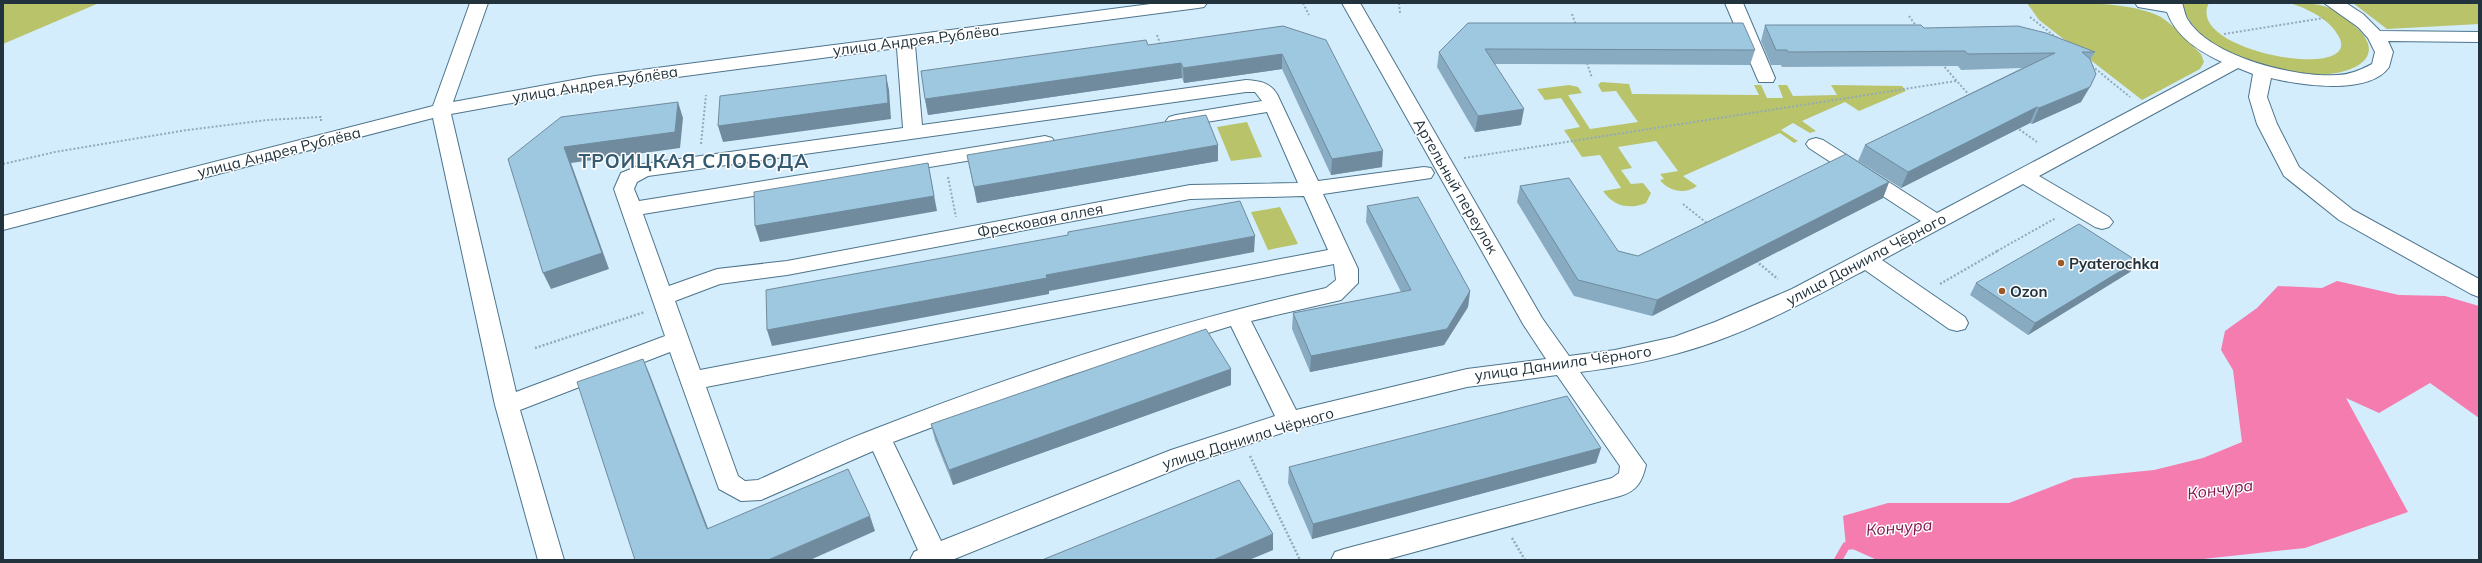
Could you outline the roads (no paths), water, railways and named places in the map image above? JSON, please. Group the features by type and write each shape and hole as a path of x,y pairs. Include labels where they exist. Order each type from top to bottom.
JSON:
{"street":[{"path":"479,3 441,110 507,405 550,560"},
{"name":"улица Андрея Рублёва","path":"3,223 441,110 595,82 1198,3"},
{"name":"Артельный переулок","path":"1344,560 1620,486 1630,478 1633,466 1534,324 1351,3"},
{"path":"1734,3 1766,78"},
{"path":"2144,3 2173,5 2174,13 2182,26 2196,39 2236,62 2263,72 2302,79 2336,81 2363,77 2380,67 2384,52 2377,36 2350,13 2333,3"},
{"path":"2377,36 2479,37"},
{"path":"906,41 913,132"},
{"name":"улица Даниила Чёрного","path":"931,558 1180,457 1289,422 1467,378 1616,359 1678,345 1800,295 2236,62"},
{"path":"2263,72 2258,97 2267,124 2291,171 2346,216 2479,289"},
{"path":"1246,86 1260,87 1268,94 1274,105 1341,255 1347,269 1347,283 1333,294 1237,316 1060,370 879,436 761,490 741,491 728,482 676,341 624,189 628,178 643,170 913,132 1246,86"},
{"path":"1155,124 1274,105"},
{"path":"631,210 1062,140"},
{"path":"1816,144 1937,222"},
{"name":"Фресковая аллея","path":"663,301 717,277 787,268 1190,192 1311,189 1424,173"},
{"path":"2024,176 2102,222"},
{"path":"691,381 1341,255"},
{"path":"1866,260 1957,323"},
{"path":"1237,316 1289,422"},
{"path":"507,405 676,341"},
{"path":"879,436 931,558"}],"water":[{"path":"2337,281 2399,295 2445,296 2479,306 2479,418 2430,383 2379,413 2346,398 2408,512 2305,548 2194,560 1877,560 1846,546 1843,516 1888,503 2009,503 2074,478 2154,470 2203,458 2242,442 2233,370 2221,350 2225,331 2257,308 2278,286 2322,288"}],"waterway":[{"name":"Кончура","path":"1838,560 1846,546 1855,545"}],"place":[{"name":"Pyaterochka","path":"2061,263"},
{"name":"Ozon","path":"2002,291"}],"district":[{"name":"ТРОИЦКАЯ СЛОБОДА","path":"694,161"}]}
